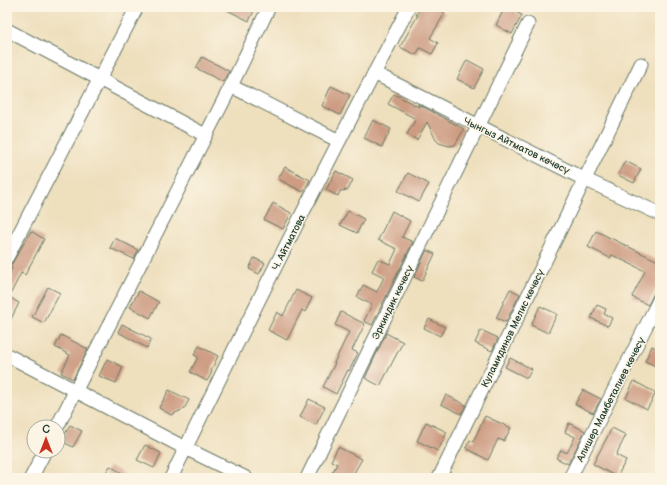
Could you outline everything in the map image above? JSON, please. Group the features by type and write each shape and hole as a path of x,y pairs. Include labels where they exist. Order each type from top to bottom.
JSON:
{"street":[{"path":"7,257 137,7"},
{"path":"61,419 231,86 269,7"},
{"name":"Ч. Айтматова","path":"171,478 250,316 374,73 410,7"},
{"name":"Эркиндик көчөсү","path":"307,478 528,24"},
{"path":"7,30 205,135"},
{"name":"Куламидинов Мелис көчөсү","path":"439,478 640,64"},
{"name":"Чынгыз Айтматов көчөсү","path":"374,73 584,179 660,214"},
{"path":"231,86 339,141"},
{"name":"Алишер Мамбеталиев көчөсү","path":"570,478 660,298"},
{"path":"7,355 246,478"},
{"path":"31,478 41,459"}],"building":[{"path":"221,7 256,7 249,21"},
{"path":"421,7 434,7 445,13 430,38 438,43 432,54 420,48 416,55 400,47"},
{"path":"505,7 522,15 512,34 496,25"},
{"path":"202,57 229,71 223,82 196,68"},
{"path":"467,60 484,69 474,88 457,79"},
{"path":"331,86 350,95 340,115 322,106"},
{"path":"394,94 419,107 418,104 464,129 455,145 449,146 439,143 427,122 417,140 407,134 416,119 388,104"},
{"path":"373,120 391,129 382,147 364,138"},
{"path":"625,161 641,169 634,183 618,175"},
{"path":"285,167 310,180 303,192 278,179"},
{"path":"336,171 353,180 348,190 340,191 338,196 326,190"},
{"path":"408,173 429,184 419,202 398,191"},
{"path":"273,203 291,213 283,229 264,220"},
{"path":"348,211 364,219 357,233 340,225"},
{"path":"392,211 410,221 402,237 413,242 372,325 364,321 372,305 357,297 363,285 377,292 384,277 372,271 378,259 390,264 397,249 378,240"},
{"path":"31,231 44,239 25,275 21,273 9,297 19,303 7,327 7,279 12,268 10,267"},
{"path":"596,231 660,262 660,281 648,305 632,297 645,271 612,255 610,258 588,247"},
{"path":"115,238 138,250 134,259 110,248"},
{"path":"427,250 435,254 422,281 414,277"},
{"path":"254,258 265,263 259,274 249,269"},
{"path":"48,287 60,293 44,323 32,317"},
{"path":"510,289 520,294 506,322 496,318"},
{"path":"296,290 312,298 305,312 302,310 287,340 268,330 277,312 283,316"},
{"path":"139,291 159,302 150,318 130,307"},
{"path":"597,305 606,309 604,314 612,318 608,326 591,318"},
{"path":"540,306 557,314 548,333 531,325"},
{"path":"341,312 365,324 352,350 358,353 336,394 323,387 349,332 335,325"},
{"path":"429,319 445,327 440,336 424,328"},
{"path":"122,324 151,339 147,348 118,332"},
{"path":"481,330 498,338 492,351 475,343"},
{"path":"386,333 403,342 380,386 365,378"},
{"path":"61,335 88,349 73,379 61,373 70,355 55,347"},
{"path":"199,346 218,356 207,381 190,372 198,357 194,355"},
{"path":"652,346 660,350 660,368 645,361"},
{"path":"510,358 532,369 527,378 505,367"},
{"path":"107,359 123,367 116,383 99,376"},
{"path":"634,381 656,393 647,409 626,398"},
{"path":"169,390 189,400 184,409 171,415 159,408"},
{"path":"583,390 601,399 593,413 575,404"},
{"path":"446,395 466,405 461,414 441,404"},
{"path":"309,399 325,407 316,425 300,417"},
{"path":"485,416 511,428 504,441 498,439 488,460 466,448 470,440 473,442"},
{"path":"426,422 447,432 438,451 417,441"},
{"path":"569,423 585,431 568,464 556,458 561,450 567,453 575,437 565,432"},
{"path":"70,425 82,431 73,447 66,444 66,432"},
{"path":"612,428 626,435 616,455 626,460 617,477 593,464"},
{"path":"145,445 161,453 154,468 137,460"},
{"path":"338,447 362,459 351,478 329,478 337,464 331,461"},
{"path":"110,466 131,478 113,478 105,474"}]}
